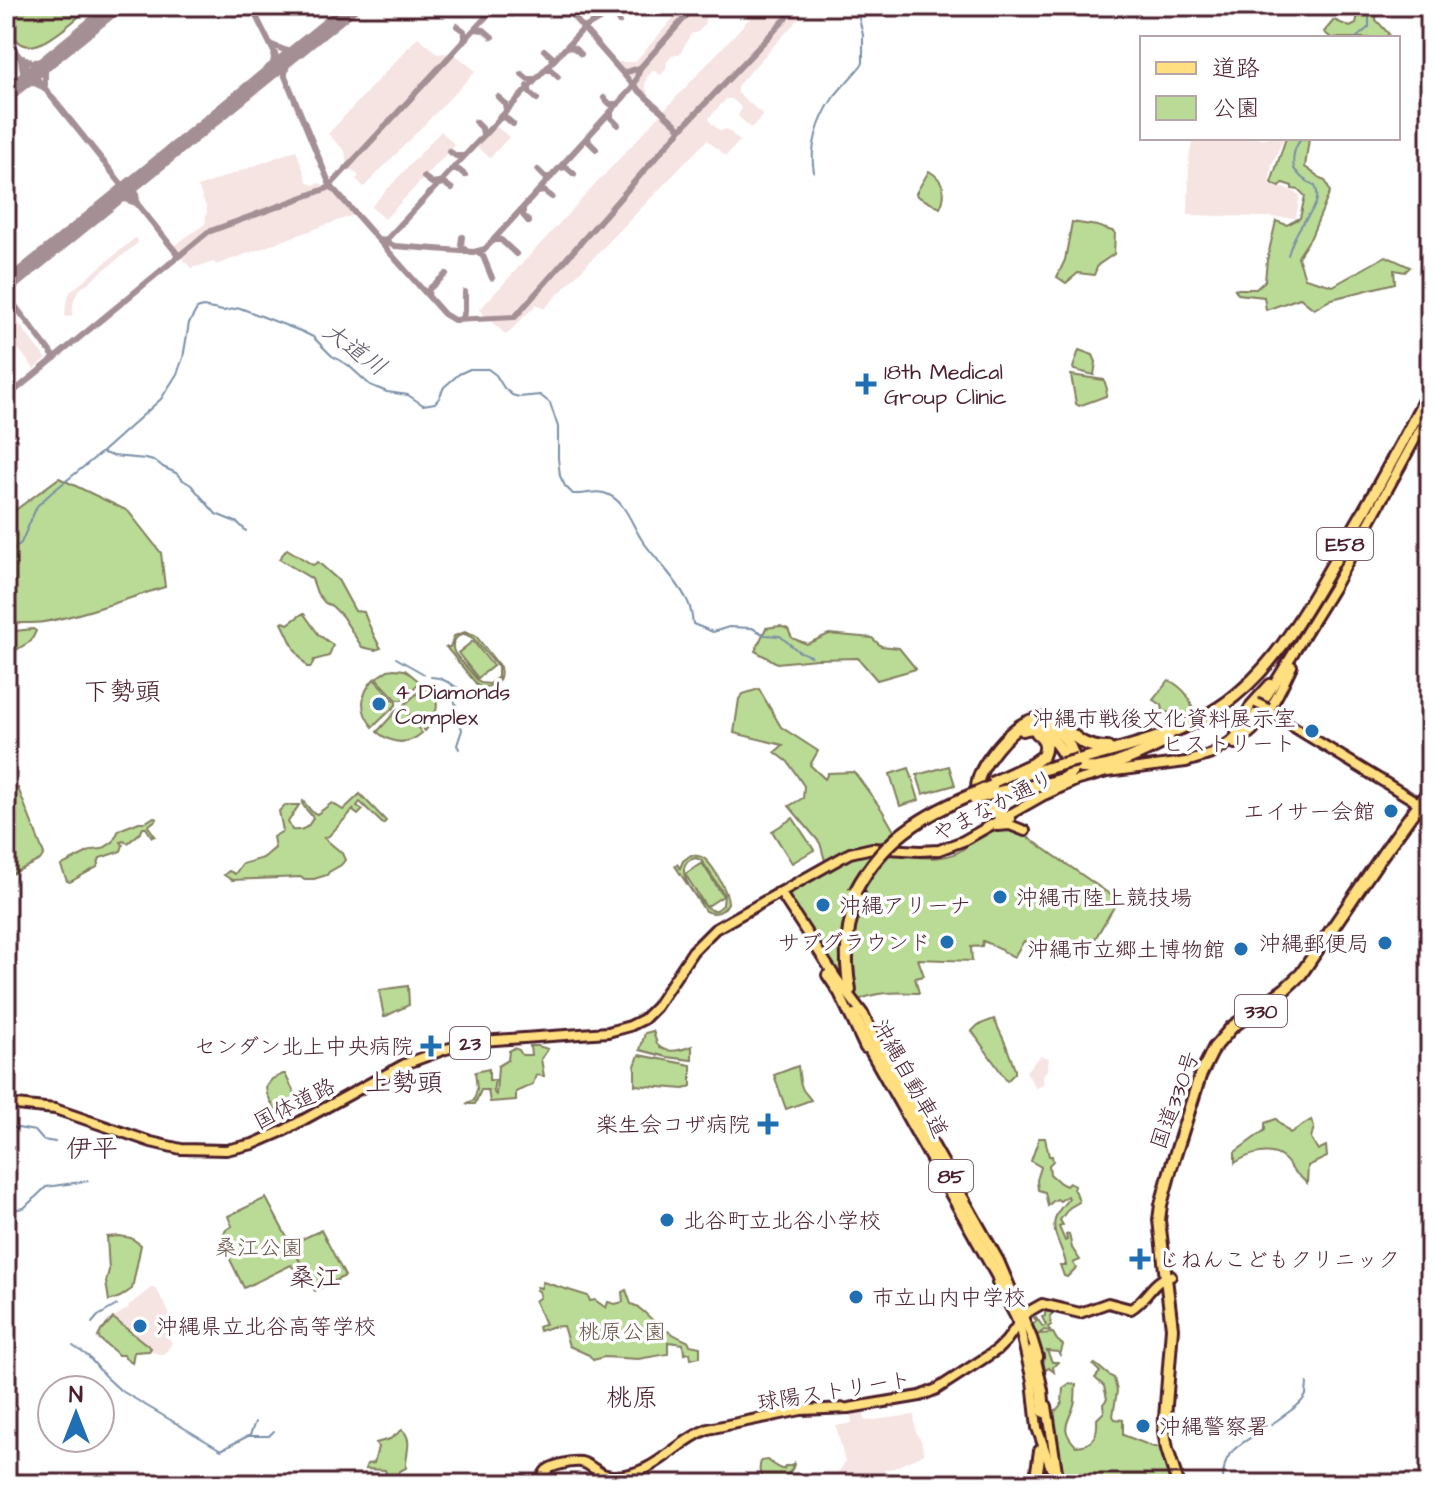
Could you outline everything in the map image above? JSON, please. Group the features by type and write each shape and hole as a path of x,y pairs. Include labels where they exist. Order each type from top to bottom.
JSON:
{"highway":[{"name":"E58","path":"1246,689 1295,627 1373,495 1430,389"},
{"name":"E58","path":"1246,689 1278,658 1310,610 1369,511 1430,397"},
{"path":"847,987 848,934 857,893 875,859 919,820 949,804 992,788 1144,743 1193,725 1246,689"},
{"path":"1002,820 978,795 978,775 1017,728 1034,719 1058,723 1081,742 1107,748 1193,725"},
{"path":"857,893 888,851 921,823 992,788 1054,783 1068,776 1073,763 1063,736 1050,726 1036,723 1017,728"},
{"path":"1002,820 982,794 980,783 985,771 1011,739 1027,728 1038,728 1052,739 1071,764"},
{"path":"921,823 992,788 1039,760 1045,751 1044,740 1038,733 1028,731 1011,739"},
{"name":"国道330号","path":"1169,1280 1159,1220 1161,1205 1208,1057 1232,1027 1301,974 1383,854 1425,807 1430,789"},
{"name":"国道330号","path":"1180,1484 1164,1431 1172,1333 1164,1226 1166,1197 1208,1066 1229,1036 1288,993 1308,972 1419,810 1425,807"},
{"name":"沖縄自動車道","path":"856,1014 1004,1285"},
{"path":"1031,1352 1042,1390 1042,1412"},
{"path":"1037,1484 1041,1455"}],"main road":[{"name":"やまなか通り","path":"779,895 857,851 887,847 939,850 1085,780 1188,765 1231,746 1258,717 1341,576 1430,412"},
{"name":"やまなか通り","path":"1002,820 1044,795 1084,777 1205,757 1245,728 1338,589 1430,421"},
{"path":"1205,757 1236,732 1294,656"},
{"path":"1231,746 1245,738 1267,711 1294,656"},
{"path":"1255,704 1425,807"},
{"path":"1002,820 1025,831"},
{"name":"国体道路","path":"6,1105 55,1109 151,1142 181,1149 211,1151 246,1146 283,1131 405,1064 446,1049 482,1041 608,1032 630,1026 644,1019 656,1007 693,951 710,933 779,895"},
{"name":"85","path":"779,895 864,1015 881,1052 999,1261 1023,1318 1037,1428 1057,1484"},
{"name":"85","path":"779,895 839,993 859,1038 988,1267 1023,1318"},
{"path":"1023,1318 1042,1304 1080,1313 1108,1303 1131,1309 1156,1284 1165,1263"},
{"path":"1156,1284 1169,1280"},
{"name":"球陽ストリート","path":"544,1484 546,1471 581,1462 600,1474 637,1474 708,1429 801,1410 849,1408 920,1396 937,1389 997,1350 1023,1318"}],"shaded area":[{"path":"684,6 710,6 710,12 704,26 691,34 680,54 672,56 661,75 653,70 647,77 645,86 649,96 617,62 635,62"},
{"path":"761,6 795,6 803,14 737,86 737,92 763,115 751,128 738,116 740,106 732,99 726,99 709,118 720,131 727,129 740,141 726,156 707,140 544,309 537,304 506,335 479,310"},
{"path":"418,37 438,54 453,53 476,71 364,187 356,179 359,176 347,167 345,151 328,134"},
{"path":"495,125 509,137 490,158 476,146"},
{"path":"441,131 455,145 385,219 371,207"},
{"path":"1193,140 1283,140 1272,164 1269,185 1300,195 1296,218 1188,215 1189,158"},
{"path":"296,150 308,183 320,183 328,188 353,215 216,265 214,262 191,268 172,247 205,224 207,209 198,187"},
{"path":"135,238 138,243 79,290 74,299 72,316 65,316 70,292"},
{"path":"6,307 46,359 34,369 6,333"},
{"path":"1040,1056 1049,1058 1047,1070 1042,1076 1044,1083 1036,1089 1026,1071"},
{"name":"沖縄県立北谷高等学校","path":"152,1287 156,1288 178,1330 169,1339 172,1343 164,1355 136,1351 132,1363 96,1339 112,1318 129,1308"},
{"path":"863,1408 865,1421 914,1415 916,1433 924,1454 884,1470 884,1482 879,1484 840,1484 838,1473 845,1462 836,1426 852,1423 850,1410"}],"green space":[{"path":"6,6 91,6 44,42 25,45 10,31"},
{"path":"1357,6 1377,6 1376,20 1389,34 1329,36 1324,32 1334,20 1350,27 1356,24"},
{"path":"1285,140 1309,140 1305,167 1326,182 1330,192 1311,237 1298,257 1305,278 1333,286 1386,256 1410,267 1405,272 1394,270 1395,283 1332,299 1314,309 1300,298 1266,310 1264,297 1238,294 1235,289 1256,289 1265,281 1276,221 1287,225 1300,218 1305,196 1292,186 1283,183 1280,187 1271,183"},
{"path":"929,171 943,187 944,197 940,208 916,193"},
{"path":"1072,222 1115,232 1114,254 1098,265 1094,275 1078,273 1066,283 1057,277 1065,260"},
{"path":"1079,350 1093,355 1096,362 1094,375 1074,370"},
{"path":"1071,375 1104,380 1106,396 1079,406 1076,404"},
{"path":"59,478 128,511 161,553 165,587 59,619 6,624 6,517"},
{"path":"287,549 313,565 318,562 338,580 355,611 364,612 381,648 362,647 342,616 317,593 312,579 279,559"},
{"path":"302,614 319,635 333,645 329,656 314,660 311,667 307,667 295,650 282,623 288,624"},
{"path":"780,626 788,629 792,638 807,644 829,634 872,638 881,646 899,648 916,669 877,680 858,658 777,663 755,651 766,628"},
{"path":"36,631 31,641 6,656 6,632"},
{"path":"465,632 476,636 500,667 498,682 483,687 490,696 488,698 446,647 450,647 454,636","holes":["465,634 473,638 498,667 498,677 490,684 480,683 455,654 453,644 458,637"]},
{"path":"473,641 493,666 478,678 458,653"},
{"path":"394,669 405,670 420,682 402,700 397,700 376,678"},
{"name":"4 Diamonds Complex","path":"374,679 396,705 373,727 365,715 363,703"},
{"path":"1169,680 1186,694 1193,714 1185,718 1163,711 1162,705 1153,700"},
{"path":"426,685 435,695 437,707 425,731 404,705"},
{"path":"759,689 781,727 818,751 810,765 825,779 828,773 854,772 894,831 881,845 826,864 820,843 789,806 803,798 804,786 788,762 775,752 783,745 734,733 739,699 743,694"},
{"path":"402,708 422,733 400,742 377,732 398,709"},
{"path":"949,766 955,785 923,794 917,775"},
{"path":"909,768 919,800 900,806 890,774"},
{"path":"18,788 44,854 40,860 6,877 6,792"},
{"path":"360,794 386,821 383,824 360,802 357,806 363,810 358,815 354,809 324,838 342,853 345,860 327,875 314,879 232,880 224,875 229,871 235,874 242,864 263,858 275,848 273,837 283,831 279,811 285,805 299,805 288,822 292,830 299,830 313,818 303,801 317,814 332,803 343,810"},
{"path":"154,817 157,819 148,826 155,836 152,837 143,828 128,843 121,842 121,851 100,858 97,867 67,881 61,866 92,850 102,849 113,842 119,830"},
{"path":"793,818 814,850 792,863 772,831"},
{"path":"999,827 1016,829 1118,900 1089,949 1070,960 1024,941 1014,957 983,941 982,946 971,947 972,961 918,959 924,976 915,978 919,993 894,992 856,1001 788,900 789,892 853,858 876,853 944,857"},
{"path":"691,855 702,857 709,863 726,893 728,903 724,909 715,913 705,911 675,866 677,864 680,868","holes":["696,858 702,861 724,894 723,905 716,910 702,903 685,877 687,862"]},
{"path":"702,863 723,896 706,907 685,874"},
{"path":"408,986 409,1005 384,1017 379,990"},
{"path":"994,1019 1015,1070 1007,1081 972,1031"},
{"path":"653,1031 658,1045 665,1050 692,1046 692,1060 640,1050 645,1033"},
{"path":"530,1046 548,1049 541,1059 544,1076 536,1075 533,1084 516,1092 516,1100 490,1102 488,1090 481,1090 475,1104 466,1104 474,1100 477,1089 475,1072 489,1069 489,1080 495,1080 493,1091 496,1095 498,1066 508,1060 509,1051 514,1048 522,1055 531,1055"},
{"path":"639,1055 691,1065 691,1086 684,1089 635,1085 635,1066"},
{"path":"798,1066 803,1090 811,1100 786,1109 774,1075"},
{"path":"283,1074 301,1106 279,1118 266,1087 272,1079"},
{"path":"1276,1119 1290,1133 1311,1120 1314,1127 1311,1138 1318,1150 1326,1146 1327,1157 1308,1166 1307,1183 1285,1160 1273,1153 1253,1155 1235,1163 1235,1152 1265,1130 1265,1123"},
{"path":"1039,1138 1045,1138 1049,1156 1052,1156 1050,1174 1066,1186 1069,1183 1075,1186 1073,1189 1079,1202 1069,1208 1060,1220 1063,1225 1059,1227 1065,1241 1069,1234 1072,1248 1080,1260 1073,1263 1076,1268 1067,1277 1060,1265 1066,1265 1054,1227 1057,1214 1069,1198 1057,1199 1048,1206 1045,1192 1038,1190 1041,1167 1031,1161"},
{"name":"桑江公園","path":"266,1198 302,1266 292,1244 321,1230 345,1276 315,1291 306,1273 299,1276 291,1265 244,1288 220,1239 232,1226 228,1216"},
{"path":"107,1237 131,1238 141,1245 132,1289 109,1301 106,1282 109,1270"},
{"name":"桃原公園","path":"543,1282 588,1296 590,1301 595,1300 606,1308 608,1302 623,1302 622,1292 626,1290 631,1304 658,1325 690,1345 700,1347 700,1357 691,1359 690,1353 684,1354 683,1344 668,1342 668,1354 638,1359 604,1357 593,1360 569,1346 563,1326 539,1331 538,1327 545,1324 535,1301 540,1297 537,1287 541,1288"},
{"path":"1045,1312 1052,1314 1048,1327 1050,1331 1044,1330 1039,1334 1053,1333 1063,1345 1060,1355 1047,1351 1052,1362 1058,1362 1053,1367 1054,1372 1049,1368 1045,1370 1042,1353 1028,1323 1037,1321 1036,1317 1043,1327 1046,1325 1042,1317"},
{"path":"113,1318 151,1348 149,1351 134,1352 132,1363 98,1337"},
{"path":"1095,1364 1114,1378 1117,1391 1113,1416 1123,1420 1123,1435 1161,1447 1173,1484 1063,1484 1054,1413 1062,1403 1063,1388 1070,1383 1076,1385 1075,1403 1066,1430 1076,1446 1091,1442 1107,1399 1104,1386 1095,1378 1100,1372"},
{"path":"402,1430 408,1438 406,1468 398,1475 387,1476 385,1470 365,1469 367,1464 374,1463 376,1443 390,1439"},
{"path":"767,1460 781,1469 794,1463 794,1466 778,1484 766,1484 760,1468 761,1461"}],"waterway":[{"path":"814,172 814,143 823,115 833,98 863,63 863,35 856,6"},
{"path":"1358,36 1369,27 1369,6"},
{"path":"1288,255 1317,197 1315,186 1294,169 1294,153 1301,140"},
{"name":"大道川","path":"6,556 21,543 37,506 161,399 177,374 189,323 197,309 203,307 223,311 240,308 313,337 370,385 387,392 408,395 423,405 435,403 444,387 470,369 488,369 512,395 540,395 550,403 558,427 560,476 565,486 573,494 605,493 620,503 642,540 682,592 693,624 713,632 729,627 752,628 765,635 780,636 798,651 811,656"},
{"path":"103,453 157,462 191,485 216,514 238,523 246,531"},
{"path":"396,658 424,674"},
{"path":"431,677 452,684 462,730 457,745 459,749"},
{"path":"453,685 480,701"},
{"path":"12,1127 35,1131 43,1140 55,1142"},
{"path":"11,1210 24,1208 46,1187 88,1181"},
{"path":"92,1323 117,1305"},
{"path":"73,1346 88,1356 103,1374"},
{"path":"1223,1484 1228,1457 1238,1446 1298,1405 1306,1395 1307,1383"},
{"path":"116,1386 221,1450 248,1436 269,1436 274,1431"},
{"path":"250,1435 255,1422"}],"taxiway":[{"path":"251,6 280,64 330,185 444,314 454,320 515,317 681,129 794,10 789,6"},
{"path":"6,398 208,232 328,188 496,6"},
{"path":"503,6 512,14"},
{"path":"564,6 634,86 681,129"},
{"path":"623,73 640,68 695,6"},
{"path":"592,7 603,16"},
{"path":"380,240 387,239 584,28 610,13 616,15 619,22"},
{"path":"457,26 464,31 465,39"},
{"path":"475,29 484,30 492,37"},
{"path":"6,40 179,256"},
{"path":"272,45 287,51 301,47"},
{"path":"567,47 581,54"},
{"path":"544,50 552,61"},
{"path":"285,74 291,55"},
{"path":"268,74 274,56"},
{"path":"23,58 32,62 48,61"},
{"path":"45,85 45,71 52,58"},
{"path":"18,86 23,72 21,59"},
{"path":"380,240 395,246 474,252 485,249 634,86 640,68"},
{"path":"544,70 551,70 558,77"},
{"path":"522,74 528,79 535,79"},
{"path":"22,83 32,82 43,87"},
{"path":"528,86 537,99"},
{"path":"498,97 505,103 506,110"},
{"path":"604,98 610,104 618,104"},
{"path":"611,112 611,118 618,125"},
{"path":"499,117 513,124"},
{"path":"476,122 482,128 483,135"},
{"path":"588,136 596,149"},
{"path":"449,151 463,156"},
{"path":"560,168 566,167 574,174"},
{"path":"451,170 459,170 465,175"},
{"path":"538,170 545,177 551,177"},
{"path":"424,177 432,183 438,182"},
{"path":"137,201 135,187 140,178"},
{"path":"438,184 444,183 452,189"},
{"path":"538,192 544,191 552,197"},
{"path":"112,200 124,199 136,203"},
{"path":"523,208 523,215 529,222"},
{"path":"462,237 461,245 466,251"},
{"path":"494,240 501,240 516,254"},
{"path":"477,252 483,256 492,278"},
{"path":"428,295 429,289 446,274"},
{"path":"6,281 14,280 11,299"},
{"path":"461,319 465,312 465,292"},
{"path":"6,294 55,358"}],"runway":[{"path":"6,95 116,6"},
{"path":"6,287 352,6"}],"tunnel":[{"path":"1043,1446 1044,1412"}],"place":[{"name":"18th Medical Group Clinic","path":"866,384"},
{"name":"4 Diamonds Complex","path":"379,704"},
{"name":"沖縄市戦後文化資料展示室 ヒストリート","path":"1312,731"},
{"name":"エイサー会館","path":"1391,811"},
{"name":"沖縄市陸上競技場","path":"1000,897"},
{"name":"沖縄アリーナ","path":"823,905"},
{"name":"サブグラウンド","path":"947,942"},
{"name":"沖縄郵便局","path":"1385,943"},
{"name":"沖縄市立郷土博物館","path":"1241,949"},
{"name":"センダン北上中央病院","path":"431,1046"},
{"name":"楽生会コザ病院","path":"768,1124"},
{"name":"北谷町立北谷小学校","path":"667,1220"},
{"name":"じねんこどもクリニック","path":"1140,1259"},
{"name":"市立山内中学校","path":"856,1297"},
{"name":"沖縄県立北谷高等学校","path":"140,1326"},
{"name":"沖縄警察署","path":"1143,1426"}],"district":[{"name":"下勢頭","path":"122,691"},
{"name":"上勢頭","path":"404,1082"},
{"name":"伊平","path":"92,1148"},
{"name":"桑江","path":"315,1277"},
{"name":"桃原","path":"632,1397"}]}
